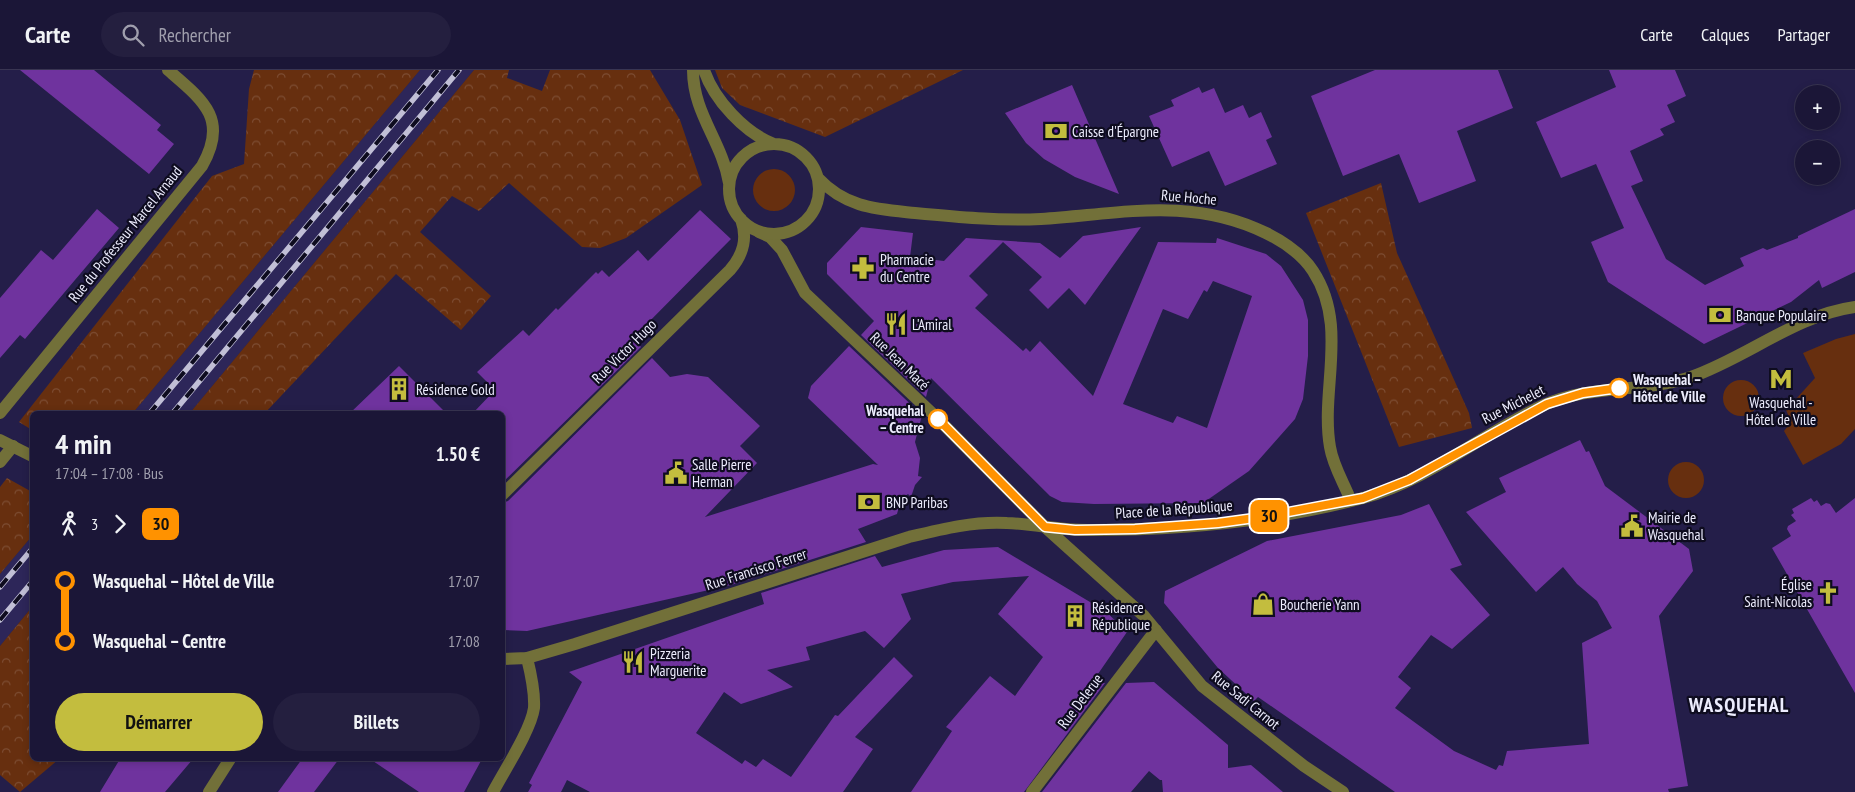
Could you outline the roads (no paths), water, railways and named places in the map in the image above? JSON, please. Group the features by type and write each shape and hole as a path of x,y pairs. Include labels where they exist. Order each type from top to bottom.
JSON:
{"street":[{"name":"Rue du Professeur Marcel Arnaud","path":"0,413 202,166 210,153 214,123 209,109 198,95 168,70"},
{"path":"693,70 694,92 699,108 722,154 729,185 730,200 741,219 759,232 781,234 795,229 807,220 818,201 818,178 812,165 802,154 789,147 774,144 753,132 726,107 714,90 704,70"},
{"path":"729,185 733,171 741,158 753,149 774,144"},
{"name":"Rue Hoche","path":"818,178 833,193 849,202 870,208 978,219 1013,220 1118,212 1182,210 1210,213 1235,220 1271,236 1292,249 1304,260 1313,271 1324,297 1330,318 1332,340 1330,448 1357,499"},
{"name":"Rue Victor Hugo","path":"505,492 730,270 737,261 744,243 741,219"},
{"name":"Rue Jean Macé","path":"759,232 770,237 782,250 805,293 934,415 1045,527"},
{"name":"Rue Michelet","path":"1357,499 1409,480 1547,404 1583,393 1690,377 1807,321 1855,307"},
{"path":"0,440 30,455"},
{"path":"0,462 13,446"},
{"name":"Place de la République","path":"1021,524 1096,530 1218,523 1357,499"},
{"name":"Rue Francisco Ferrer","path":"505,659 527,658 909,537 978,523 1021,524"},
{"name":"Rue Sadi Carnot","path":"1045,527 1144,616 1189,672 1209,691 1304,766 1343,792"},
{"name":"Rue Delerue","path":"1032,792 1156,630"},
{"path":"493,792 528,726 534,710 534,691 527,658"},
{"path":"209,792 229,761"}],"railway":[{"path":"152,411 438,70"},
{"path":"175,411 459,70"},
{"path":"0,587 30,551"},
{"path":"0,620 30,584"}],"place":[{"name":"Caisse d'Épargne","path":"1056,131"},
{"name":"Pharmacie du Centre","path":"863,268"},
{"name":"Banque Populaire","path":"1720,315"},
{"name":"L'Amiral","path":"896,324"},
{"name":"Wasquehal - Hôtel de Ville","path":"1781,379"},
{"name":"Wasquehal – Hôtel de Ville","path":"1619,388"},
{"name":"Résidence Gold","path":"399,389"},
{"name":"Wasquehal – Centre","path":"938,419"},
{"name":"Salle Pierre Herman","path":"676,473"},
{"name":"BNP Paribas","path":"869,502"},
{"name":"Mairie de Wasquehal","path":"1632,526"},
{"name":"Église Saint-Nicolas","path":"1828,593"},
{"name":"Boucherie Yann","path":"1263,604"},
{"name":"Résidence République","path":"1075,616"},
{"name":"Pizzeria Marguerite","path":"633,662"}],"district":[{"name":"WASQUEHAL","path":"1739,705"}]}
